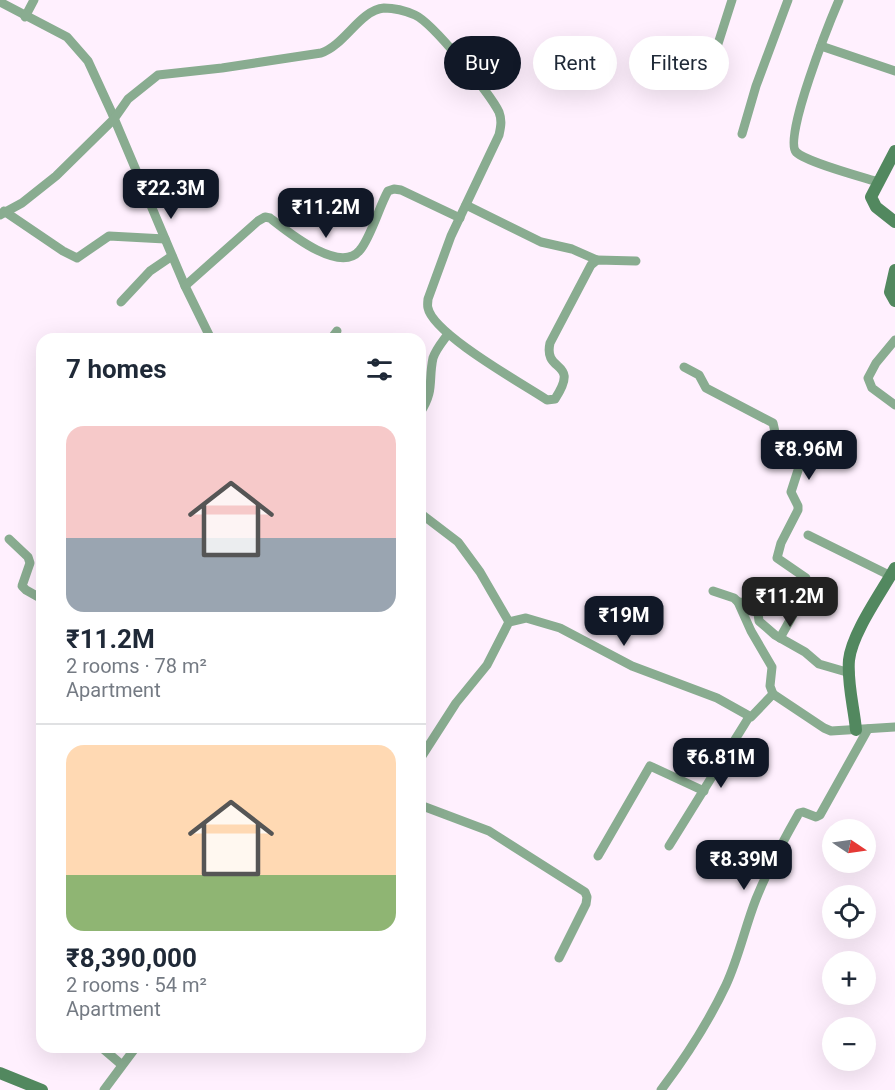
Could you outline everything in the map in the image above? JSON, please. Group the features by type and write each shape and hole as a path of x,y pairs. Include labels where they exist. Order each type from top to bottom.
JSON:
{"street":[{"path":"25,17 34,0"},
{"path":"720,36 732,0"},
{"path":"742,134 756,86 788,0"},
{"path":"839,0 799,109 793,148 797,154 814,161 878,182"},
{"path":"0,3 67,37 88,62 113,115 185,286 208,333"},
{"path":"165,239 109,236 77,258 2,213 22,202 56,176 128,99 158,75 321,53 330,50 373,11 382,8 397,9 417,15 432,28 479,84 502,122 499,135 451,236 428,299 427,308 431,315 448,334 547,400 555,399 565,376 563,370 549,358 550,344 591,265 597,260"},
{"path":"821,46 895,71"},
{"path":"895,151 871,197 876,207 895,222"},
{"path":"185,286 265,217 270,218 312,248 333,257 346,258 360,250 388,191 401,190 460,218"},
{"path":"466,205 540,242 572,249 597,260 636,261"},
{"path":"121,302 150,271 172,256"},
{"path":"895,270 890,292 895,301"},
{"path":"426,402 432,386 434,358 448,334"},
{"path":"895,340 876,363 868,378 872,388 895,405"},
{"path":"684,367 699,375 706,388 773,423 777,441 801,461 791,492 798,510 781,543 777,558 806,578 809,586 780,638"},
{"path":"426,518 458,542 480,572 509,622"},
{"path":"661,1090 689,1053 711,1015 733,968 757,897 799,813 803,812 816,817 820,815 862,729 849,660 857,635 893,572 808,535"},
{"path":"9,539 28,557 30,563 22,585 36,596"},
{"path":"713,591 734,598 738,602 751,631 772,667 770,686 773,694 824,728 841,732 895,727"},
{"path":"738,602 752,603 756,606 759,610 759,621 764,628 805,652 819,664 850,673"},
{"path":"426,750 456,703 487,665 509,622 526,618 560,628 632,666 723,700 749,717"},
{"path":"669,846 749,717 753,716 773,694"},
{"path":"598,856 650,766 704,791"},
{"path":"426,807 481,826 585,892 586,904 559,958"},
{"path":"108,1053 122,1065"},
{"path":"104,1090 131,1053"},
{"path":"0,1073 42,1090"}]}
